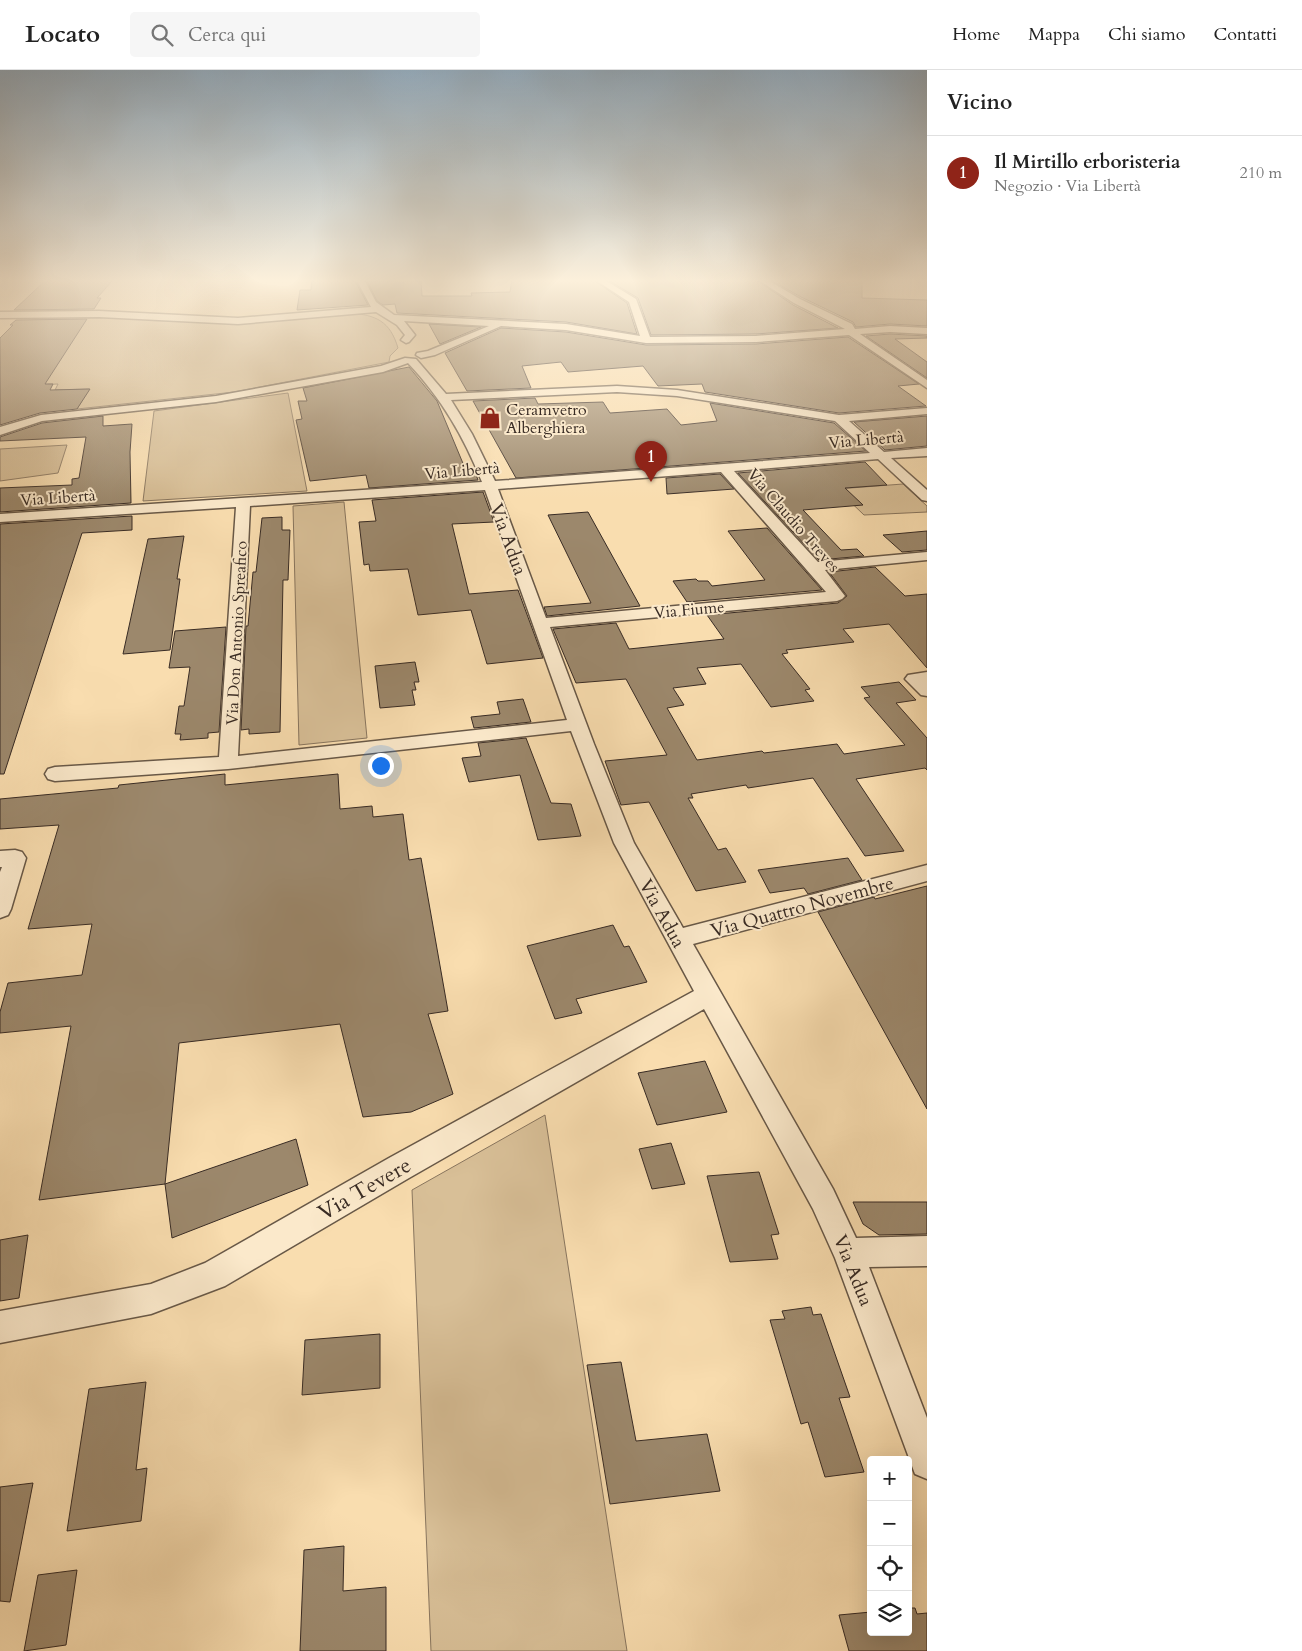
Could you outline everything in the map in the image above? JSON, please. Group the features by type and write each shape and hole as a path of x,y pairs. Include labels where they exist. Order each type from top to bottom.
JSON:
{"street":[{"path":"0,424 33,415 216,399 383,369 411,354 432,353"},
{"path":"881,353 927,385"},
{"name":"Via Adua","path":"411,354 445,397 466,436 489,486 576,725 624,843 823,1199 848,1253 927,1462"},
{"path":"445,397 617,389 650,390 839,418 927,411"},
{"path":"0,431 36,419 83,412"},
{"path":"839,418 927,497"},
{"name":"Via Libertà","path":"0,518 489,486 927,452"},
{"name":"Via Claudio Treves","path":"725,468 814,567 837,596"},
{"name":"Via Don Antonio Spreafico","path":"228,763 243,502"},
{"path":"814,567 927,556"},
{"name":"Via Fiume","path":"540,623 837,596"},
{"path":"927,677 914,679 927,691"},
{"path":"55,774 228,763 576,725"},
{"path":"0,909 7,858"},
{"name":"Via Quattro Novembre","path":"678,939 927,873"},
{"name":"Via Tevere","path":"0,1327 152,1299 214,1275 399,1168 708,995"},
{"path":"848,1253 927,1251"}],"shaded area":[{"path":"22,353 393,353 390,356 389,362 234,392 77,409 89,389 55,390 58,384 0,386 7,371"},
{"path":"288,393 307,491 143,501 154,411"},
{"path":"67,445 58,473 0,481 0,449"},
{"path":"903,484 927,506 927,512 864,515 837,489"},
{"path":"344,502 367,738 299,745 293,506"},
{"path":"545,1115 627,1651 431,1651 412,1190"}],"building":[{"path":"0,353 65,353 45,384 53,384 50,390 90,389 77,409 40,413 0,425"},
{"path":"445,353 872,353 919,384 898,386 926,406 839,413 705,392 702,384 658,386 643,366 568,372 561,362 522,366 531,388 467,391"},
{"path":"890,353 914,353 927,362 927,378"},
{"path":"409,367 437,401 467,473 475,472 478,480 369,488 366,475 310,481 296,420 302,419 298,401 307,401 303,388"},
{"path":"535,398 538,404 603,402 610,413 667,409 681,425 717,421 710,403 834,423 866,451 516,478 473,401"},
{"path":"103,416 103,426 132,424 130,452 131,503 0,512 0,488 72,485 72,479 79,478 86,437 0,441 0,437 42,423"},
{"path":"927,416 927,446 885,450 854,422"},
{"path":"865,462 887,485 845,488 863,505 803,510 841,550 857,549 864,556 819,560 738,473"},
{"path":"720,474 734,489 667,494 666,478"},
{"path":"483,492 494,522 452,524 469,594 518,590 543,658 487,664 471,610 418,615 408,569 370,571 369,564 364,565 359,522 376,521 372,500"},
{"path":"588,512 640,606 547,616 544,607 591,603 548,515"},
{"path":"132,516 132,530 82,533 4,774 0,774 0,524"},
{"path":"282,517 282,530 290,530 288,580 283,580 280,732 249,734 249,729 241,730 246,626 248,626 253,572 256,572 262,518"},
{"path":"767,528 822,590 687,602 673,581 696,579 698,581 708,581 712,586 765,580 728,531"},
{"path":"927,531 927,550 902,552 883,535"},
{"path":"184,536 177,579 180,579 170,650 123,654 148,539"},
{"path":"875,567 905,596 927,594 927,668 889,624 843,629 854,642 786,650 788,653 782,654 810,689 805,690 814,701 771,707 741,664 697,668 706,684 673,688 684,705 667,708 697,760 762,751 764,753 837,744 844,754 905,745 864,698 870,697 861,687 899,682 916,700 896,703 927,738 927,770 925,768 856,779 904,851 865,856 813,778 748,788 746,785 691,794 693,798 688,798 718,850 726,848 746,882 696,891 649,802 621,805 605,761 667,755 626,679 576,683 553,629 616,623 629,649 724,639 707,615 838,603 847,596 829,572"},
{"path":"226,627 219,732 208,733 208,738 180,740 181,734 175,734 179,706 184,706 190,667 169,668 175,631"},
{"path":"415,662 419,682 414,682 416,690 412,690 415,705 380,708 375,666"},
{"path":"523,699 531,722 474,728 471,717 500,714 497,702"},
{"path":"526,738 551,803 571,804 581,836 538,840 520,775 469,782 462,758 481,756 478,743"},
{"path":"225,774 225,785 338,774 340,809 372,806 373,817 403,814 409,860 421,858 448,1011 428,1014 453,1094 411,1112 363,1117 340,1024 179,1043 165,1184 39,1200 71,1026 0,1033 0,1012 8,983 82,975 92,924 28,929 59,825 0,829 0,799 118,788 119,785"},
{"path":"848,858 862,880 808,894 804,888 770,893 758,870"},
{"path":"927,886 927,1109 818,912 874,897 875,899"},
{"path":"613,925 624,947 629,946 647,982 576,999 582,1013 555,1019 527,946"},
{"path":"705,1061 727,1112 657,1125 638,1073"},
{"path":"296,1139 308,1185 172,1238 165,1184"},
{"path":"671,1143 685,1184 652,1189 639,1149"},
{"path":"759,1172 779,1234 771,1235 778,1259 730,1262 707,1176"},
{"path":"853,1202 927,1202 927,1234 879,1235 863,1224"},
{"path":"28,1235 19,1298 0,1301 0,1240"},
{"path":"811,1307 813,1315 821,1314 850,1397 839,1398 864,1472 825,1477 808,1422 801,1424 770,1320 785,1319 782,1311"},
{"path":"380,1334 380,1388 302,1395 305,1340"},
{"path":"621,1362 636,1441 707,1434 720,1491 610,1504 587,1365"},
{"path":"146,1382 136,1470 147,1468 141,1521 67,1531 89,1389"},
{"path":"33,1483 10,1602 0,1601 0,1487"},
{"path":"344,1546 343,1591 386,1587 386,1651 300,1651 304,1550"},
{"path":"77,1570 66,1645 24,1651 38,1575"},
{"path":"912,1608 915,1608 917,1614 927,1613 927,1651 849,1651 839,1615 867,1612 867,1636 912,1636"}],"place":[{"name":"Ceramvetro Alberghiera","path":"490,418"},
{"name":"Il Mirtillo erboristeria","path":"651,482"}]}
